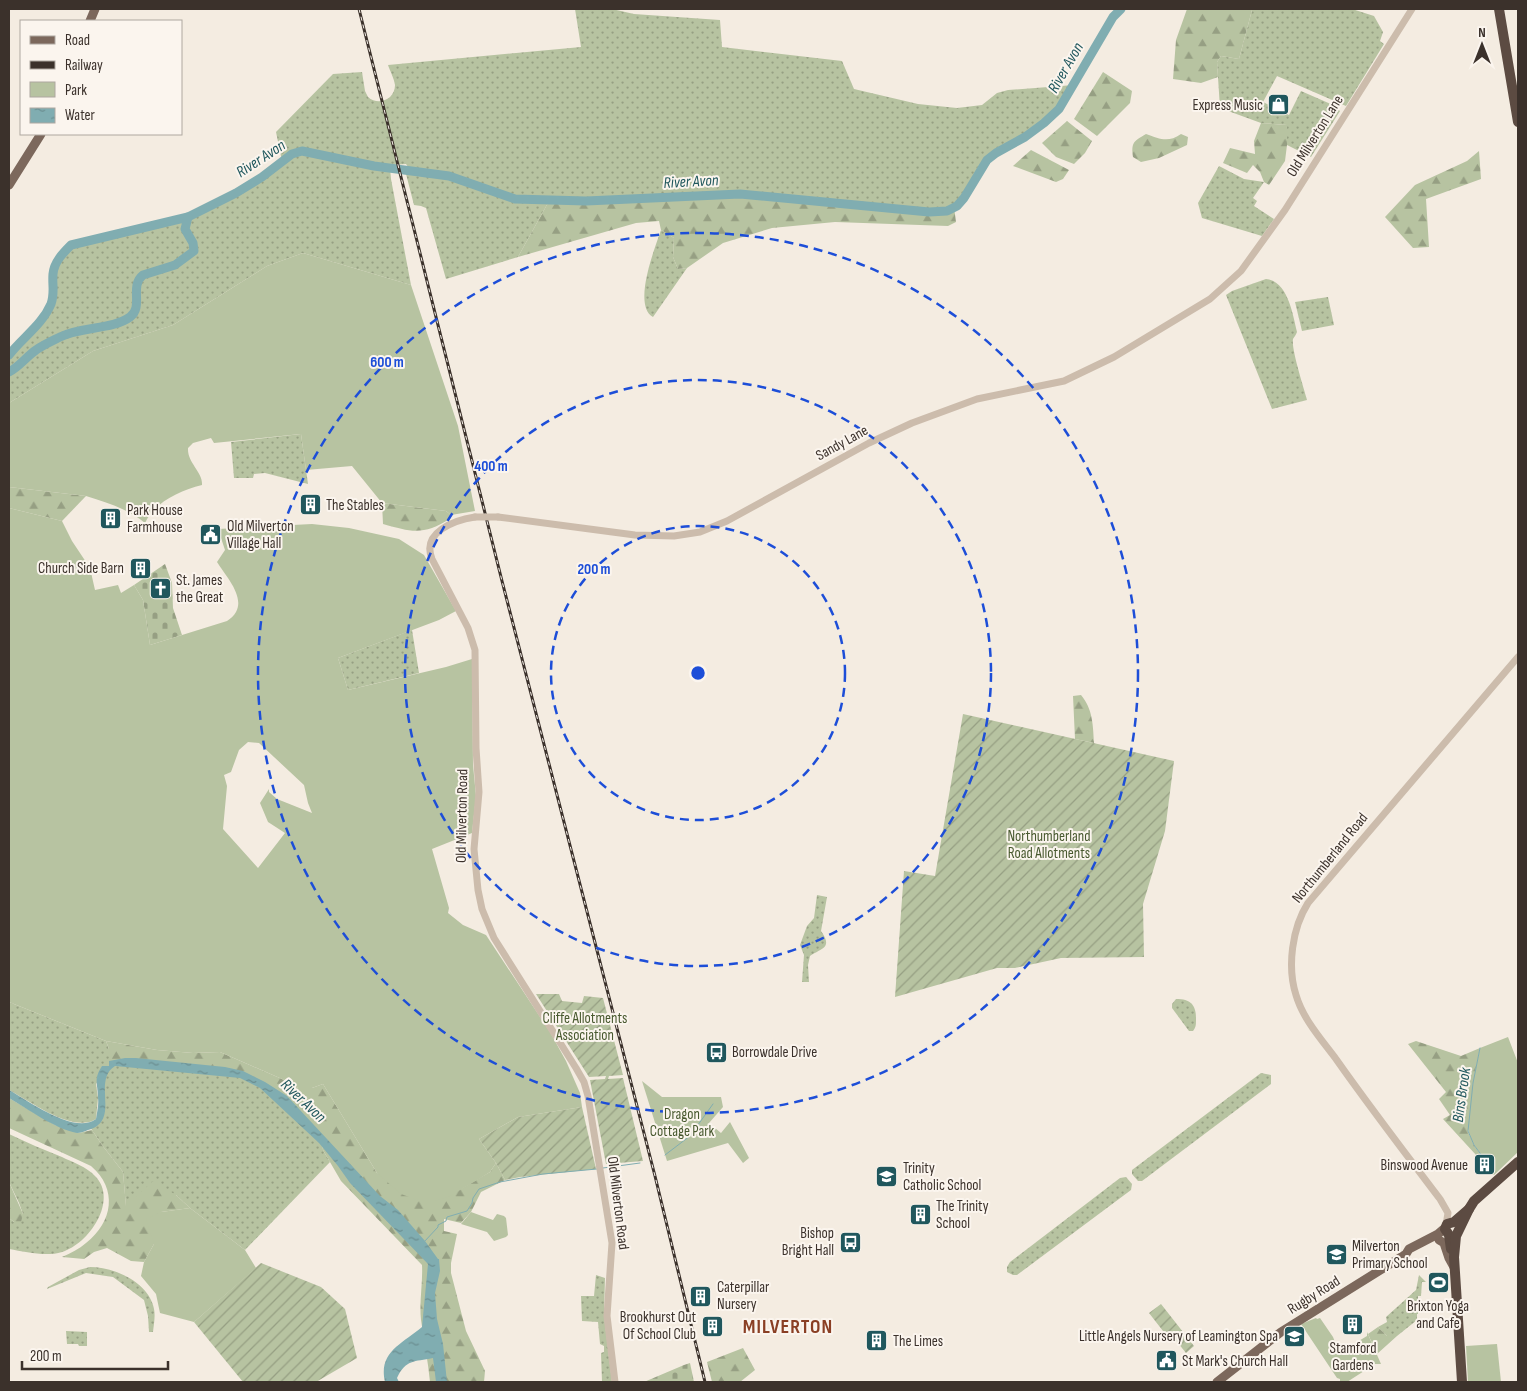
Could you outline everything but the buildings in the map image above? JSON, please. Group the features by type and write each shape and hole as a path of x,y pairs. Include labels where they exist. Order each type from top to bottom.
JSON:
{"highway":[{"path":"1499,9 1518,122"},
{"path":"1462,1382 1450,1230 1474,1201 1518,1162"}],"main road":[{"path":"9,185 40,135"},
{"name":"Rugby Road","path":"1406,1254 1409,1249 1450,1230"},
{"name":"Rugby Road","path":"1217,1382 1281,1332 1406,1254 1450,1230"}],"street":[{"name":"Old Milverton Lane","path":"1237,276 1251,260 1280,217 1412,9"},
{"name":"Sandy Lane","path":"439,531 456,521 475,517 498,517 645,536 679,536 704,531 752,508 869,443 912,423 968,402 1057,383 1092,369 1137,345 1198,307 1237,276"},
{"name":"Old Milverton Road","path":"439,531 432,541 430,554 468,628 476,658 476,748 479,792 474,849 480,904 494,938 564,1048 584,1082 588,1096 612,1243 607,1316 615,1382"},
{"name":"Northumberland Road","path":"1450,1230 1448,1213 1440,1199 1303,1012 1295,994 1292,980 1292,952 1298,926 1308,904 1518,657"},
{"name":"Northumberland Road","path":"1440,1199 1452,1211"},
{"path":"1450,1230 1452,1211 1458,1214 1466,1211"}],"green space":[{"path":"575,9 612,9 634,14 720,20 722,47 842,61 854,89 918,104 957,108 982,105 997,93 1008,90 1074,85 1059,109 1040,126 996,153 985,162 962,200 947,211 929,212 740,194 549,201 518,257 446,279 426,208 414,205 406,174 411,171 406,164 392,165 390,168 391,179 411,285 303,253 267,266 173,325 93,351 9,403 9,355 47,312 53,296 55,266 71,245 188,217 236,193 262,177 282,161 276,132 333,74 362,72 365,91 368,97 376,101 385,100 392,94 395,85 388,65 581,47"},
{"path":"1187,9 1252,10 1239,59 1221,56 1217,62 1218,77 1201,83 1173,79 1176,40"},
{"path":"1352,9 1374,16 1383,32 1380,41 1384,44 1346,106 1277,76 1263,102 1289,115 1301,91 1333,105 1340,111 1311,157 1287,145 1287,125 1261,123 1220,108 1217,62 1221,56 1239,59 1252,10"},
{"path":"1103,72 1132,91 1130,103 1097,136 1074,119"},
{"path":"1067,121 1092,141 1085,153 1074,164 1056,157 1042,143"},
{"path":"1261,123 1287,125 1285,161 1269,185 1264,182 1260,172 1253,165 1247,173 1223,163 1230,148 1255,154 1254,141"},
{"path":"1146,134 1160,139 1168,139 1181,134 1188,137 1187,145 1159,158 1141,162 1133,157 1132,148 1136,140"},
{"path":"1031,150 1069,170 1063,179 1056,182 1013,166"},
{"path":"1479,151 1481,179 1426,199 1429,247 1413,248 1385,217 1415,185 1467,161"},
{"path":"1219,166 1244,179 1264,182 1253,198 1257,201 1254,206 1274,219 1262,236 1202,218 1198,203"},
{"path":"740,194 929,212 947,211 954,207 956,222 948,226 835,222 772,228 723,243 687,268 678,269 673,257 674,238 661,230 659,221 636,223 518,257 549,201"},
{"path":"661,230 674,238 673,257 678,269 687,268 653,317 647,311 645,289 650,262"},
{"path":"303,253 411,285 458,426 475,511 451,515 446,511 382,503 352,466 306,470 301,434 214,443 211,438 193,443 188,448 188,453 202,480 202,485 176,494 161,503 145,523 125,510 86,496 9,487 9,403 93,351 173,325 267,266"},
{"path":"1266,279 1280,286 1291,308 1297,332 1293,339 1294,351 1307,400 1272,409 1226,295"},
{"path":"1328,297 1334,325 1302,331 1295,302"},
{"path":"301,434 308,484 265,473 254,474 253,478 234,478 231,442"},
{"path":"9,487 86,496 62,521 9,508"},
{"path":"382,503 446,511 451,515 451,518 433,528 425,530 402,529 383,524"},
{"path":"9,508 62,521 72,541 90,568 95,590 118,585 121,593 134,585 143,600 150,645 227,621 235,613 238,606 236,593 217,562 225,550 218,529 312,524 349,528 399,539 424,555 456,611 439,620 338,658 348,690 472,659 473,765 476,796 472,833 432,849 449,908 448,913 463,925 486,935 550,1032 566,1061 580,1093 582,1107 518,1117 479,1139 496,1163 490,1172 448,1197 434,1201 420,1201 401,1194 377,1173 323,1084 312,1088 298,1088 220,1052 193,1053 157,1050 106,1041 9,1002","holes":["248,742 259,743 304,785 312,813 277,799 269,792 269,789 260,803 268,822 285,833 258,868 223,829 227,786 224,775 231,772 239,750"]},
{"path":"165,564 172,583 173,608 182,635 150,645 143,600 134,585"},
{"path":"412,630 419,673 348,690 338,658"},
{"path":"1081,695 1090,712 1094,743 1075,739 1073,696"},
{"name":"Northumberland Road Allotments","path":"963,714 1174,761 1165,831 1143,904 1144,957 1061,958 1015,968 997,968 895,997 904,871 935,876"},
{"path":"817,895 827,897 821,931 826,944 822,949 810,956 808,965 809,982 802,982 804,955 800,945 807,926 814,918"},
{"name":"Cliffe Allotments Association","path":"536,994 559,994 562,1001 582,1003 584,996 603,998 623,1075 609,1076 608,1079 623,1078 643,1161 606,1164 590,1080 605,1079 606,1076 589,1077"},
{"path":"1176,999 1185,1000 1194,1007 1196,1023 1193,1031 1189,1031 1172,1008 1172,1004"},
{"path":"9,1002 106,1041 109,1049 241,1075 261,1084 322,1141 323,1150 330,1162 245,1250 176,1195 126,1207 123,1172 90,1127 98,1120 102,1075 96,1084 98,1098 96,1119 87,1123 64,1119 52,1114 9,1090"},
{"path":"1508,1037 1518,1063 1518,1152 1494,1175 1487,1167 1489,1165 1470,1137 1468,1115 1480,1048"},
{"path":"106,1041 157,1050 193,1053 220,1052 298,1088 312,1088 323,1084 377,1173 459,1190 490,1172 496,1163 505,1180 481,1192 471,1212 461,1223 444,1219 444,1231 457,1234 451,1263 451,1273 466,1331 485,1371 484,1382 430,1382 421,1320 422,1265 341,1181 323,1150 322,1141 283,1099 241,1075 127,1062 109,1066 109,1049"},
{"path":"1416,1041 1461,1056 1480,1048 1473,1083 1468,1132 1474,1145 1489,1166 1487,1167 1443,1119 1450,1115 1439,1099 1446,1092 1408,1044"},
{"path":"1261,1073 1271,1075 1271,1084 1142,1181 1138,1181 1132,1174 1132,1170"},
{"name":"Dragon Cottage Park","path":"642,1081 662,1097 721,1097 723,1107 709,1123 721,1133 730,1122 749,1158 743,1163 728,1143 667,1161"},
{"path":"9,1098 55,1125 79,1133 92,1130 123,1172 126,1206 153,1181 176,1195 190,1208 161,1212 154,1244 144,1262 131,1261 107,1248 94,1252 84,1259 62,1257 83,1245 95,1235 102,1225 109,1205 105,1185 100,1175 91,1166 9,1128"},
{"path":"582,1107 596,1169 505,1180 496,1163 479,1139 518,1117"},
{"path":"9,1134 84,1167 95,1176 102,1186 104,1197 98,1220 91,1231 72,1247 62,1252 49,1254 36,1254 9,1249 9,1218 14,1222 23,1214 9,1182"},
{"path":"1126,1177 1132,1184 1131,1190 1017,1275 1007,1272 1010,1262 1120,1178"},
{"path":"9,1182 23,1214 21,1222 14,1222 9,1218"},
{"path":"190,1208 245,1250 256,1268 194,1322 160,1313 156,1294 141,1276 144,1262 154,1244 146,1219 161,1212"},
{"path":"471,1212 493,1220 497,1214 504,1216 506,1218 508,1235 494,1241 487,1232 461,1224"},
{"path":"261,1263 321,1287 345,1309 357,1358 316,1382 243,1382 194,1322"},
{"path":"90,1267 109,1270 128,1277 143,1289 149,1296 154,1308 153,1332 149,1332 144,1300 113,1277 86,1273 47,1289 79,1270"},
{"path":"596,1275 605,1278 604,1315 612,1382 602,1382 601,1353 604,1352 604,1346 600,1344 598,1322 582,1321 581,1296 594,1296"},
{"path":"1419,1275 1426,1282 1422,1282 1421,1296 1418,1296 1417,1320 1397,1336 1387,1336 1378,1327 1387,1322 1386,1317 1416,1290"},
{"path":"1161,1304 1194,1346 1186,1353 1174,1338 1170,1340 1149,1313"},
{"path":"1320,1318 1333,1337 1337,1347 1339,1346 1342,1351 1367,1336 1367,1332 1381,1364 1375,1364 1347,1382 1340,1382 1340,1379 1337,1378 1301,1324"},
{"path":"1378,1327 1387,1336 1397,1336 1377,1354 1368,1334"},
{"path":"66,1331 87,1332 87,1346 67,1344"},
{"path":"1497,1344 1501,1382 1468,1382 1466,1346"},
{"path":"743,1348 755,1370 740,1382 712,1382 707,1362"},
{"path":"690,1363 694,1382 644,1382 684,1365"}],"water":[{"path":"125,1058 225,1067 243,1071 287,1096 380,1196 398,1210 439,1259 440,1271 435,1293 447,1382 436,1382 433,1358 407,1364 397,1378 399,1382 385,1382 385,1363 388,1356 422,1327 428,1264 350,1183 319,1143 260,1088 240,1078 115,1066 108,1073 105,1081 105,1110 103,1118 98,1125 77,1133 51,1123 9,1098 9,1090 52,1115 76,1123 87,1123 96,1119 99,1071 102,1066 109,1066 109,1061"}],"waterway":[{"name":"River Avon","path":"9,355 47,312 53,296 55,266 71,245 188,217 236,193 262,177 292,154 302,151 374,166 449,176 515,199 586,201 740,194 929,212 947,211 957,206 964,198 987,160 1025,137 1059,109 1113,17 1121,9"},
{"name":"River Avon","path":"9,372 36,350 60,337 78,331 115,324 130,317 136,308 137,285 143,275 175,265 194,251 193,243 185,229 188,217"},
{"name":"Bins Brook","path":"1480,1048 1473,1083 1468,1131 1474,1145 1491,1168"},
{"path":"665,1155 690,1136 713,1104"},
{"path":"603,1168 640,1163"},
{"path":"424,1242 438,1225 446,1221 447,1217 467,1211 479,1189 500,1182 543,1174 597,1169"}],"railway":[{"path":"359,9 502,581 655,1176 705,1382"}],"place":[{"name":"Express Music","path":"1279,105"},
{"name":"The Stables","path":"310,505"},
{"name":"Park House Farmhouse","path":"111,519"},
{"name":"Old Milverton Village Hall","path":"211,535"},
{"name":"Church Side Barn","path":"140,568"},
{"name":"St. James the Great","path":"160,589"},
{"name":"Borrowdale Drive","path":"716,1052"},
{"name":"Binswood Avenue","path":"1484,1165"},
{"name":"Trinity Catholic School","path":"887,1177"},
{"name":"The Trinity School","path":"920,1215"},
{"name":"Bishop Bright Hall","path":"850,1242"},
{"name":"Milverton Primary School","path":"1336,1255"},
{"name":"Brixton Yoga and Cafe","path":"1438,1283"},
{"name":"Caterpillar Nursery","path":"701,1296"},
{"name":"Stamford Gardens","path":"1353,1325"},
{"name":"Brookhurst Out Of School Club","path":"712,1326"},
{"name":"Little Angels Nursery of Leamington Spa","path":"1294,1336"},
{"name":"The Limes","path":"877,1341"},
{"name":"St Mark's Church Hall","path":"1166,1361"}],"district":[{"name":"MILVERTON","path":"788,1327"}]}
